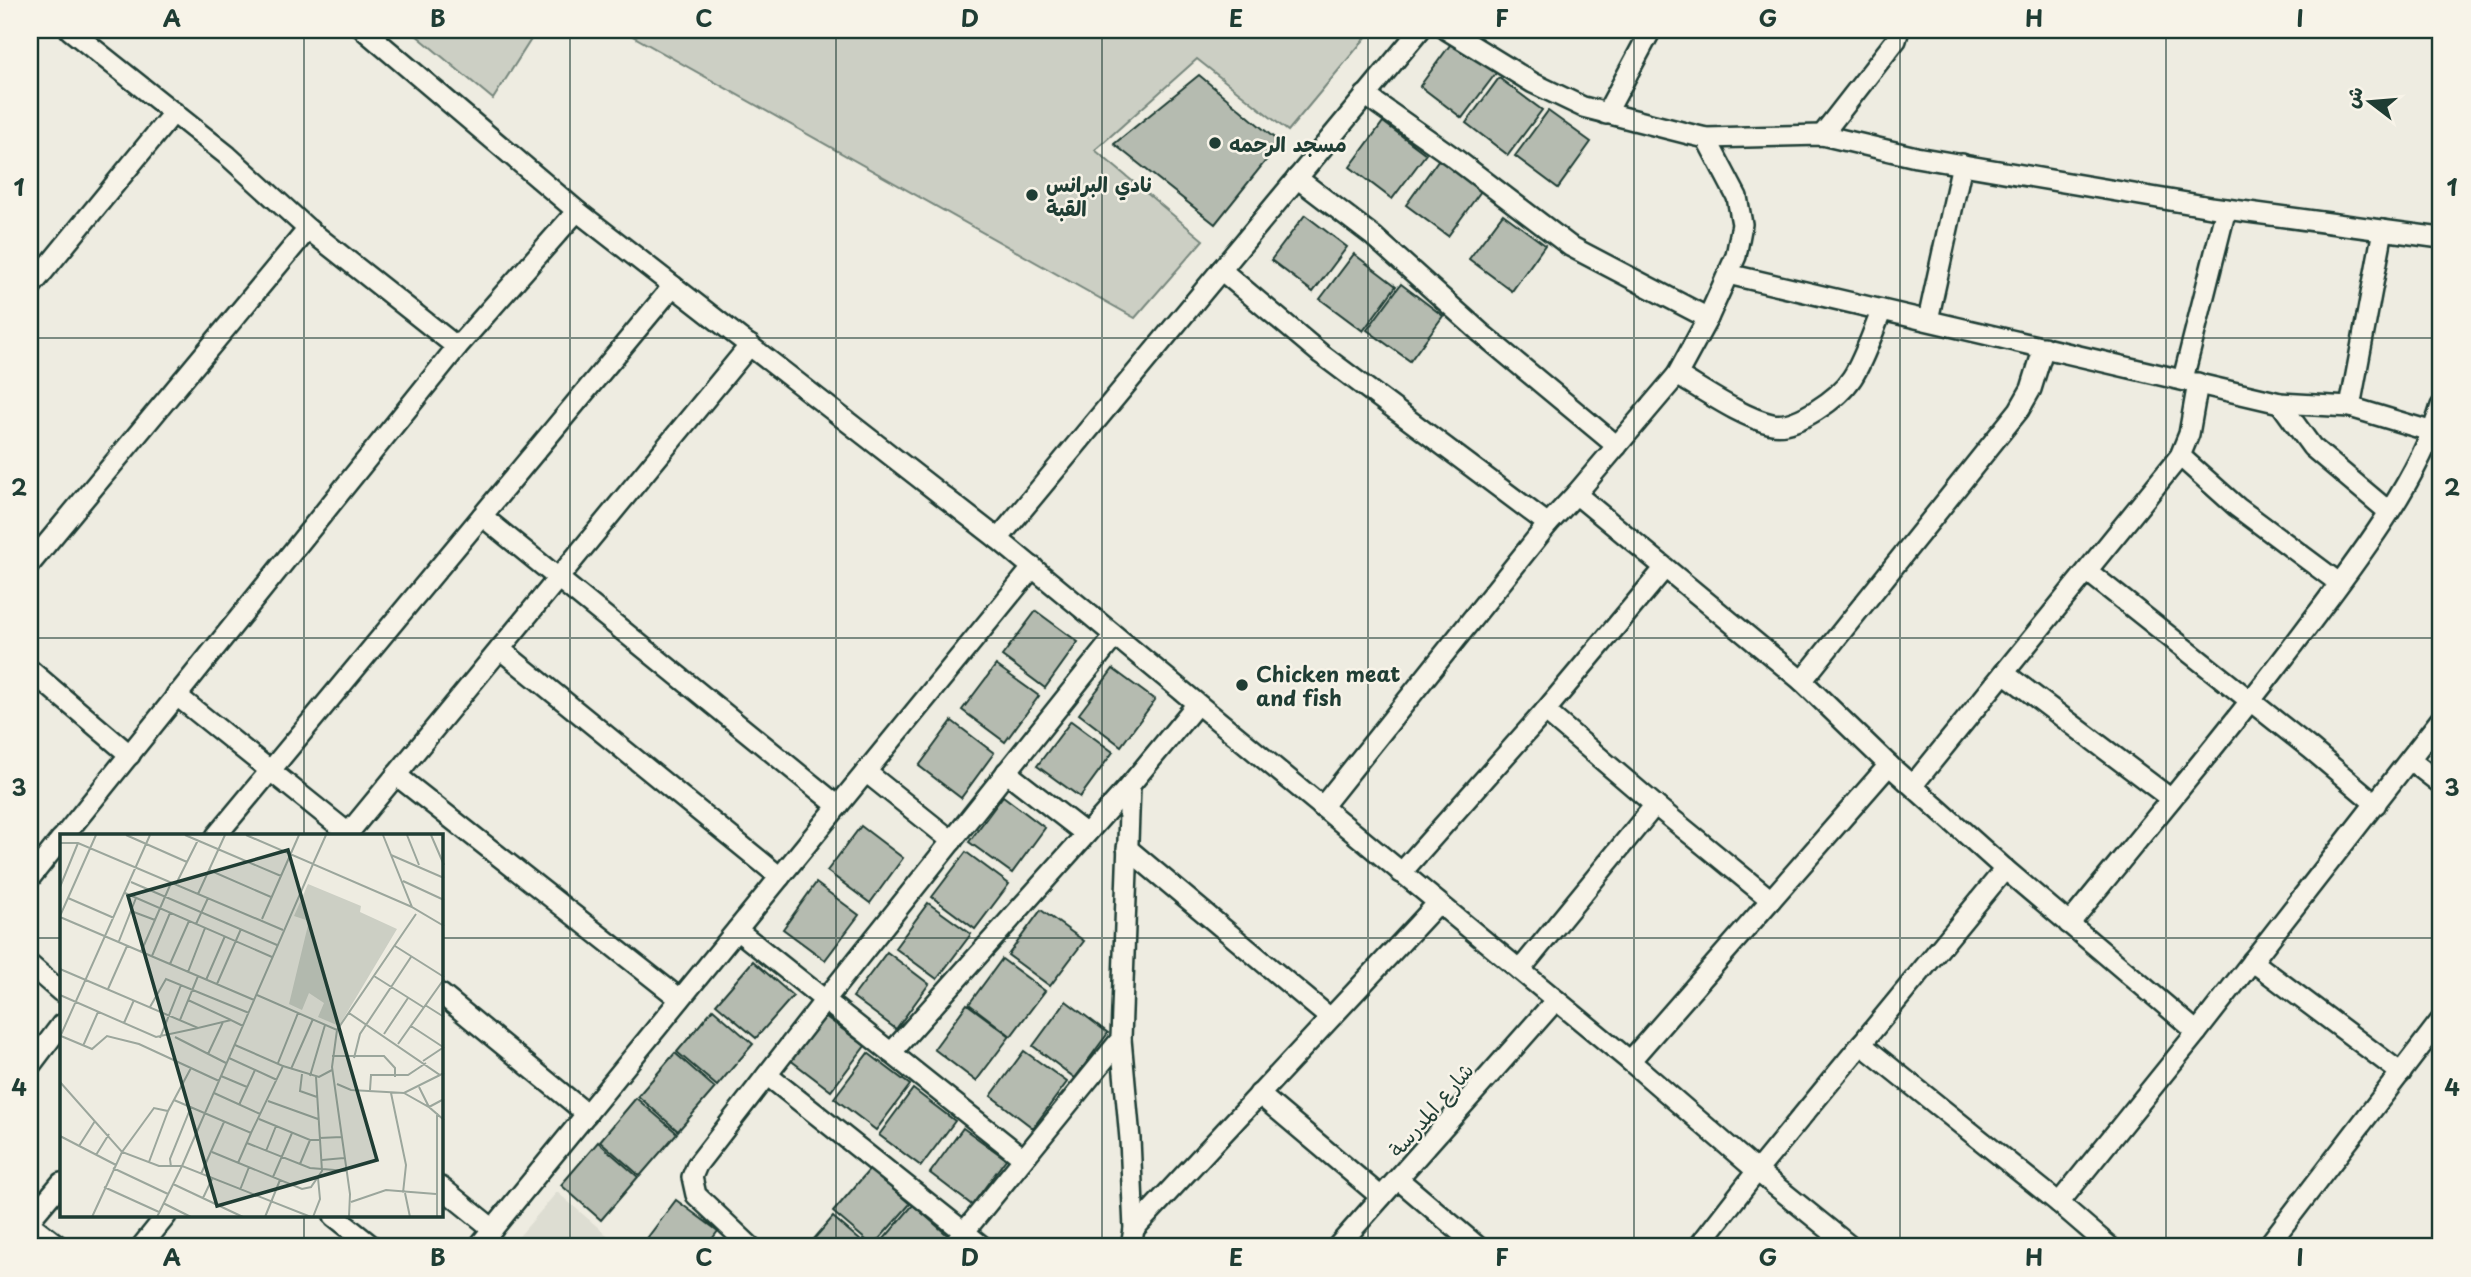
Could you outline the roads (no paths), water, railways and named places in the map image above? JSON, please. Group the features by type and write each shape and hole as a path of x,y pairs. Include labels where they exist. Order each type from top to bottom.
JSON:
{"street":[{"path":"70,30 228,156 308,229 457,347"},
{"path":"364,30 578,211 1033,567 1630,1061 1850,1247"},
{"path":"998,539 1420,30"},
{"path":"1447,30 1533,83 1583,107 1706,138 1822,135 1916,157 2227,209 2441,238"},
{"path":"1606,114 1651,30"},
{"path":"1822,135 1896,40 1899,30"},
{"path":"1365,96 1453,157 1570,246 1708,318"},
{"path":"30,288 174,112"},
{"path":"1322,807 1548,524 1677,375 1708,318 1736,256 1742,224 1737,197 1706,138"},
{"path":"1928,320 1962,164"},
{"path":"1297,178 1373,236 1481,333 1617,446"},
{"path":"1913,785 2180,456 2189,435 2190,381 2227,209"},
{"path":"65,834 457,347 578,211"},
{"path":"30,564 308,229"},
{"path":"2350,407 2383,230"},
{"path":"1221,270 1321,355 1548,524"},
{"path":"1728,274 2280,403 2350,407 2437,439"},
{"path":"218,834 673,286"},
{"path":"1677,375 1749,416 1773,425 1795,422 1830,402 1852,379 1882,310"},
{"path":"348,834 750,345"},
{"path":"1801,681 2019,410 2031,389 2044,347"},
{"path":"2280,403 2312,447 2389,512"},
{"path":"2069,924 2251,702 2339,583 2437,439 2441,406"},
{"path":"2180,456 2238,508 2339,583"},
{"path":"1576,494 1801,681 1889,765 2005,869 2197,1032"},
{"path":"482,516 838,806"},
{"path":"478,1247 1033,567"},
{"path":"1402,873 1664,569"},
{"path":"2087,571 2376,804"},
{"path":"751,1247 696,1195 692,1177 697,1165 1115,636"},
{"path":"500,649 780,877"},
{"path":"30,670 130,755"},
{"path":"2004,673 2171,799"},
{"path":"176,695 346,834"},
{"path":"891,1053 1130,785 1197,704"},
{"path":"1545,710 1771,900"},
{"path":"2059,1203 2197,1032 2441,719"},
{"path":"2410,760 2441,784"},
{"path":"1630,1061 1889,765"},
{"path":"866,772 952,841"},
{"path":"1006,772 1086,834"},
{"path":"396,775 680,999"},
{"path":"1130,785 1121,1039 1130,1139 1132,1238"},
{"path":"1520,970 1655,805"},
{"path":"30,878 60,840"},
{"path":"1127,848 1330,1018"},
{"path":"1699,1247 1757,1171 2005,869"},
{"path":"1132,1238 1259,1094 1438,903"},
{"path":"737,930 1023,1158"},
{"path":"2252,961 2401,1073"},
{"path":"30,965 60,991"},
{"path":"443,995 587,1114"},
{"name":"شارع المدرسة","path":"1336,1247 1556,1000"},
{"path":"2267,1247 2441,1020"},
{"path":"30,1066 60,1026"},
{"path":"958,1240 1121,1039"},
{"path":"1861,1044 2110,1247"},
{"path":"766,1075 958,1240 983,1247"},
{"path":"1259,1094 1381,1197"},
{"path":"1398,1179 1478,1247"},
{"path":"60,1183 30,1222 60,1247"},
{"path":"443,1189 493,1230"},
{"path":"141,1247 164,1218"},
{"path":"337,1218 373,1247"}],"place":[{"name":"مسجد الرحمه","path":"1215,143"},
{"name":"نادي البرانس القبة","path":"1032,195"},
{"name":"Chicken meat and fish","path":"1242,685"}]}
